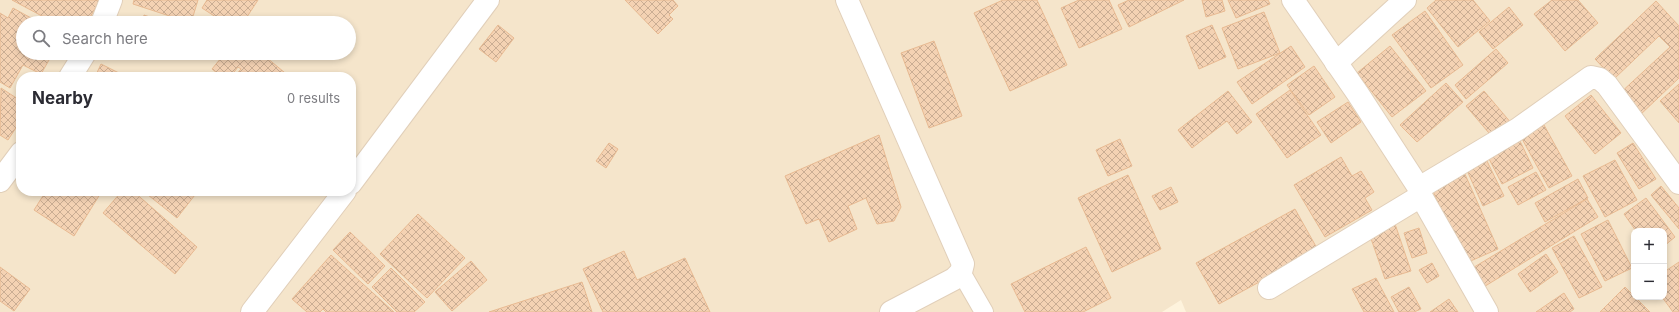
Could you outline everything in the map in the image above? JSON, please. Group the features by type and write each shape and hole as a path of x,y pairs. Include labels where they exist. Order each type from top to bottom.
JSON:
{"street":[{"path":"105,16 111,0"},
{"path":"356,176 488,0"},
{"path":"846,0 963,264 961,272 954,279 891,312"},
{"path":"1293,0 1358,94 1420,192 1487,312"},
{"path":"1336,63 1405,0"},
{"path":"73,72 81,60"},
{"path":"1269,288 1518,129 1591,77 1600,79 1607,85 1679,183"},
{"path":"0,180 16,160"},
{"path":"252,312 341,196"}],"lane":[{"path":"961,272 984,312"}],"shaded area":[{"path":"0,0 1679,0 1679,312 1186,312 1181,300 1162,312 0,312"}],"building":[{"path":"12,0 99,1 91,16 42,16"},
{"path":"134,0 198,0 193,16 170,16 133,4"},
{"path":"207,0 258,0 248,16 214,16 202,8"},
{"path":"625,0 673,0 678,6 669,15 673,19 658,34"},
{"path":"1003,0 1037,0 1067,65 1010,91 974,13"},
{"path":"1079,0 1109,0 1122,29 1079,48 1061,8"},
{"path":"1129,0 1184,0 1129,27 1118,5"},
{"path":"1202,0 1222,0 1225,11 1206,17"},
{"path":"1228,0 1268,0 1270,4 1236,18"},
{"path":"1436,0 1473,0 1490,21 1458,47 1427,8"},
{"path":"1552,0 1578,0 1598,23 1565,51 1534,14"},
{"path":"1656,1 1679,26 1679,78 1639,116 1618,95 1670,47 1659,36 1614,79 1595,59"},
{"path":"1509,7 1523,25 1493,49 1479,32"},
{"path":"13,8 27,16 16,16 16,60 49,60 42,72 37,72 23,65 19,72 16,72 16,77 10,88 0,82 0,13 8,18"},
{"path":"1425,11 1463,65 1431,88 1392,35"},
{"path":"1264,12 1280,53 1238,69 1222,28"},
{"path":"498,25 514,38 496,62 479,49"},
{"path":"1212,25 1226,57 1199,69 1186,36"},
{"path":"934,41 962,116 929,128 901,53"},
{"path":"1291,46 1305,67 1252,104 1237,82"},
{"path":"1390,46 1426,91 1392,117 1357,73"},
{"path":"1496,49 1508,63 1466,99 1455,85"},
{"path":"219,60 269,60 284,72 238,72 241,69 238,67 234,72 216,72 212,69"},
{"path":"101,64 117,72 97,72"},
{"path":"1314,66 1335,97 1309,115 1287,85"},
{"path":"1446,83 1463,102 1417,142 1400,125"},
{"path":"1679,84 1679,123 1660,101"},
{"path":"1,88 16,98 16,128 8,140 0,135"},
{"path":"1290,90 1321,135 1287,158 1256,114"},
{"path":"1228,91 1252,122 1237,134 1227,121 1192,148 1178,130"},
{"path":"1484,91 1512,124 1494,139 1466,106"},
{"path":"1591,95 1621,133 1595,154 1565,116"},
{"path":"1348,102 1361,122 1331,143 1317,122"},
{"path":"1544,125 1572,176 1549,188 1521,137"},
{"path":"879,135 901,207 894,221 877,224 866,198 848,206 857,229 829,242 819,219 806,224 785,176"},
{"path":"1518,137 1533,168 1502,184 1486,153"},
{"path":"1120,139 1132,166 1108,176 1096,150"},
{"path":"609,143 618,149 606,168 596,161"},
{"path":"1633,143 1656,179 1639,189 1617,153"},
{"path":"1341,157 1352,176 1361,171 1374,192 1365,198 1372,210 1325,237 1294,185"},
{"path":"1485,157 1504,196 1483,206 1465,166"},
{"path":"1615,160 1637,200 1605,217 1583,176"},
{"path":"1464,172 1498,249 1466,263 1431,187"},
{"path":"1536,172 1546,190 1518,205 1508,187"},
{"path":"1128,175 1161,249 1112,272 1078,198"},
{"path":"1578,179 1588,198 1545,222 1535,203"},
{"path":"1661,186 1679,208 1679,229 1651,195"},
{"path":"1171,187 1178,202 1160,210 1152,196"},
{"path":"43,196 99,196 74,236 34,210"},
{"path":"118,196 139,196 197,247 175,274 103,213"},
{"path":"149,196 194,196 177,218"},
{"path":"1646,198 1675,237 1667,244 1667,228 1634,228 1624,214"},
{"path":"1587,199 1598,217 1482,288 1471,269"},
{"path":"1295,209 1318,250 1219,304 1196,263"},
{"path":"418,214 465,258 427,298 380,254"},
{"path":"1608,220 1631,268 1605,281 1581,234"},
{"path":"1394,221 1411,271 1385,279 1368,230"},
{"path":"1419,228 1427,253 1412,258 1404,233"},
{"path":"350,232 385,266 368,284 333,250"},
{"path":"1574,236 1602,287 1579,298 1552,248"},
{"path":"1086,247 1111,298 1083,312 1025,312 1011,284"},
{"path":"624,251 637,280 685,258 710,312 603,312 583,269"},
{"path":"1546,254 1558,272 1530,292 1518,274"},
{"path":"331,255 394,312 326,312 323,309 320,312 307,312 292,299"},
{"path":"471,261 487,280 452,311 435,292"},
{"path":"1679,262 1679,312 1673,312 1664,300 1667,300 1667,270"},
{"path":"1432,263 1439,276 1427,283 1419,270"},
{"path":"0,267 30,289 14,311 0,301"},
{"path":"391,268 425,302 414,312 397,312 372,287"},
{"path":"1376,278 1394,312 1364,312 1352,289"},
{"path":"582,282 592,312 489,312"},
{"path":"1409,287 1421,309 1414,312 1399,312 1391,297"},
{"path":"1625,287 1631,293 1631,300 1638,300 1650,312 1600,312"},
{"path":"1564,293 1574,309 1570,312 1536,312"},
{"path":"1449,299 1458,312 1430,312"}]}
